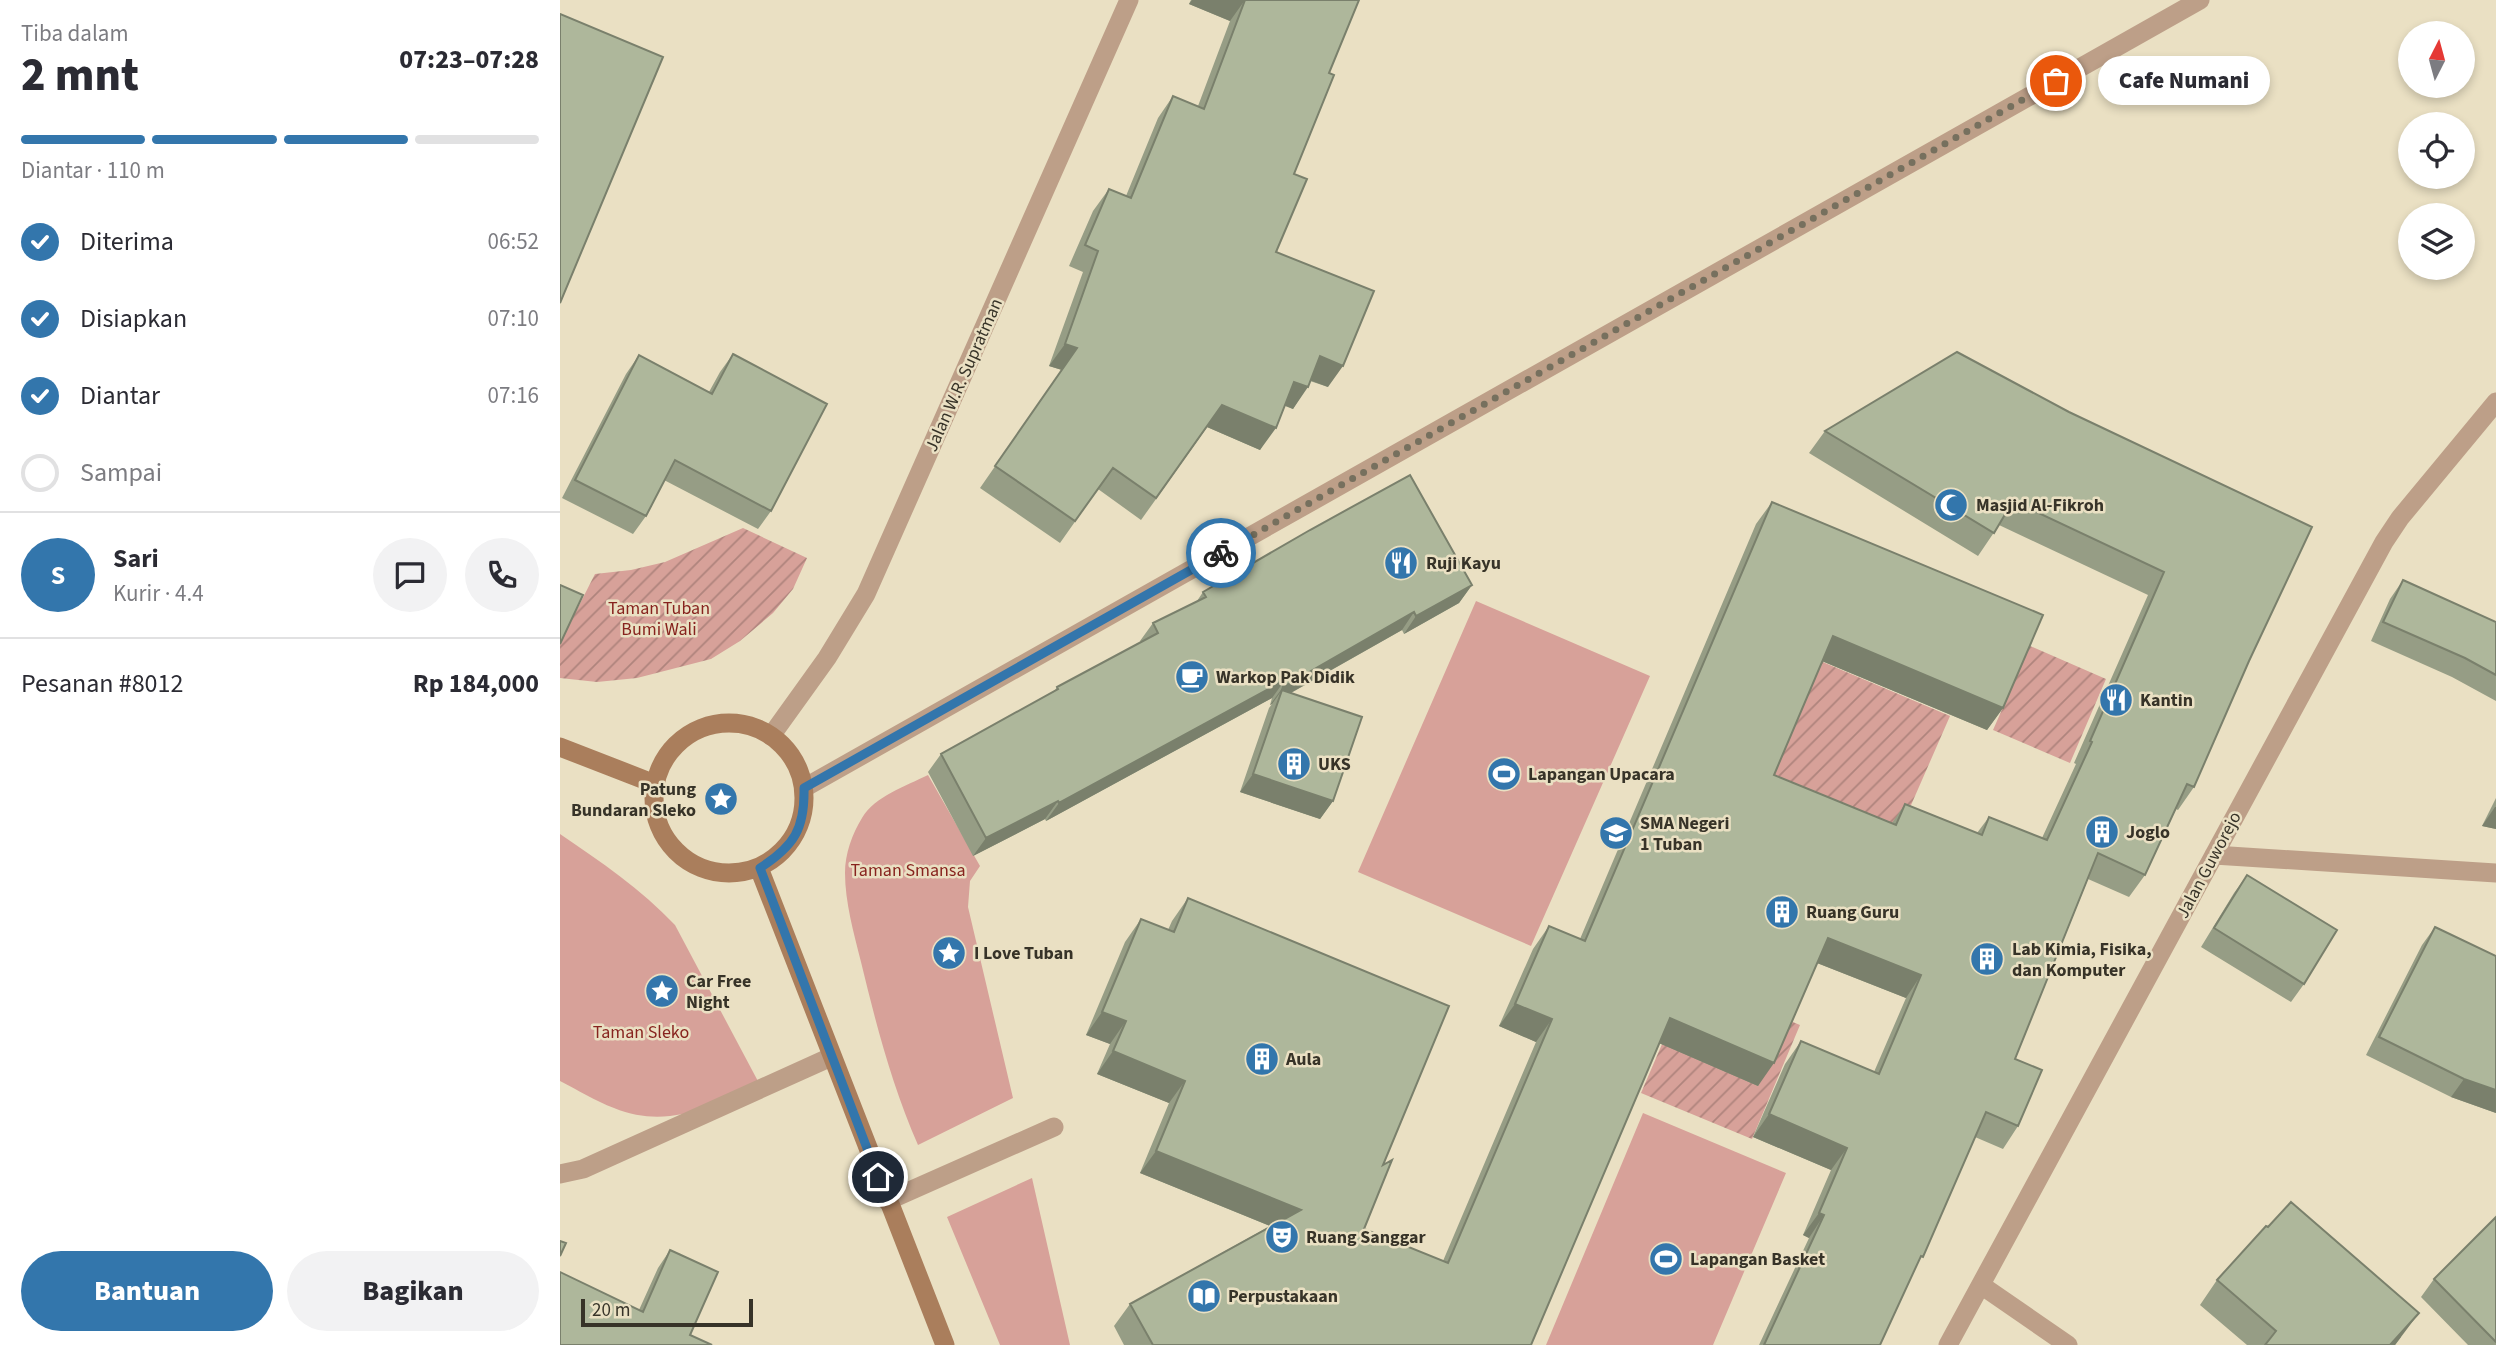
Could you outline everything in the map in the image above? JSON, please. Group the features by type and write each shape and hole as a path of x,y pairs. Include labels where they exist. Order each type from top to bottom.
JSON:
{"main road":[{"path":"724,723 749,726 771,736 787,750 799,767 804,788 804,813 795,836 780,855 760,868 737,873 713,873 691,864 673,849 659,829 653,807 654,783 663,761 679,741 700,728 724,723"},
{"path":"560,747 654,783"},
{"path":"760,868 831,1057 945,1345"}],"street":[{"name":"Jalan W.R. Supratman","path":"771,736 827,658 866,594 1129,0"},
{"path":"804,788 2200,0"},
{"name":"Jalan Guworejo","path":"1948,1345 2384,542 2400,518 2496,402"},
{"path":"2214,855 2496,873"},
{"path":"560,1174 583,1169 831,1057"},
{"path":"887,1201 1055,1127"},
{"path":"1980,1286 2068,1345"}],"green space":[{"name":"Taman Tuban Bumi Wali","path":"743,528 807,558 793,589 773,613 740,641 711,659 637,678 597,682 560,678 560,643 595,574 631,570 665,562"},
{"name":"Lapangan Upacara","path":"1476,601 1650,676 1531,946 1358,872"},
{"path":"2030,646 2106,679 2070,763 1993,730"},
{"path":"1818,660 1950,716 1901,828 1761,794"},
{"name":"Taman Smansa","path":"928,775 980,866 970,881 968,907 1013,1098 918,1145 892,1078 879,1032 850,918 845,873 852,837 868,810 892,792"},
{"name":"Taman Sleko","path":"560,834 634,888 675,925 760,1085 688,1113 653,1117 614,1108 560,1081"},
{"path":"1690,979 1800,1025 1752,1139 1641,1093"},
{"name":"Lapangan Basket","path":"1643,1113 1786,1173 1713,1345 1546,1345"},
{"path":"1032,1178 1070,1345 1000,1345 947,1217"}],"building":[{"path":"1245,0 1359,0 1329,73 1334,75 1294,174 1307,179 1276,252 1374,291 1343,366 1320,356 1308,387 1294,382 1276,428 1222,405 1156,498 1113,468 1075,521 995,466 1077,348 1065,344 1098,251 1085,245 1109,189 1131,198 1173,96 1204,109"},
{"path":"560,14 663,57 560,303"},
{"path":"1957,352 2069,412 2312,527 2194,787 2187,784 2145,875 2098,853 2015,1059 2042,1070 2018,1126 1986,1112 1923,1257 1921,1256 1880,1345 1764,1345 1824,1215 1819,1213 1847,1148 1769,1114 1801,1041 1879,1074 1921,975 1828,938 1774,1063 1670,1018 1531,1345 1153,1345 1130,1304 1301,1210 1156,1151 1185,1081 1113,1051 1126,1021 1102,1012 1141,919 1174,932 1188,898 1449,1006 1383,1165 1392,1160 1364,1229 1448,1263 1552,1019 1515,1004 1549,926 1585,941 1772,502 2043,615 2003,708 1833,636 1774,775 1896,825 1905,804 1982,835 1989,817 2047,840 2164,572 2013,501 1994,533 1825,431"},
{"path":"733,354 827,404 771,511 675,460 646,516 575,480 639,355 712,394"},
{"path":"1410,475 1472,585 1416,616 1414,612 1283,687 1285,680 1059,803 1058,801 986,838 941,754 1158,633 1153,623 1206,597 1203,592"},
{"path":"2403,580 2496,622 2496,675 2465,658 2383,622"},
{"path":"560,585 583,595 560,644"},
{"name":"UKS","path":"1282,690 1362,717 1333,801 1253,774"},
{"path":"2247,875 2337,930 2304,984 2214,928"},
{"path":"2435,927 2496,956 2496,1090 2464,1079 2379,1037"},
{"path":"2291,1202 2419,1313 2390,1345 2265,1345 2276,1331 2217,1280"},
{"path":"2496,1217 2496,1342 2434,1279"},
{"path":"560,1241 566,1243 560,1256"},
{"path":"670,1250 718,1272 690,1335 712,1345 560,1345 560,1272 643,1312"}],"way so far":[{"path":"1221,553 2056,81"}],"place":[{"name":"Cafe Numani","path":"2056,81"},
{"name":"Masjid Al-Fikroh","path":"1951,505"},
{"name":"Ruji Kayu","path":"1401,563"},
{"name":"Warkop Pak Didik","path":"1192,677"},
{"name":"Kantin","path":"2116,700"},
{"name":"UKS","path":"1294,764"},
{"name":"Lapangan Upacara","path":"1504,774"},
{"name":"Patung Bundaran Sleko","path":"721,799"},
{"name":"Joglo","path":"2102,832"},
{"name":"SMA Negeri 1 Tuban","path":"1616,833"},
{"name":"Ruang Guru","path":"1782,912"},
{"name":"I Love Tuban","path":"949,953"},
{"name":"Lab Kimia, Fisika, dan Komputer","path":"1987,959"},
{"name":"Car Free Night","path":"662,991"},
{"name":"Aula","path":"1262,1059"},
{"name":"Ruang Sanggar","path":"1282,1237"},
{"name":"Lapangan Basket","path":"1666,1259"},
{"name":"Perpustakaan","path":"1204,1296"}],"route":[{"path":"878,1177 760,868 780,855 795,836 804,813 804,788 1221,553"}]}
